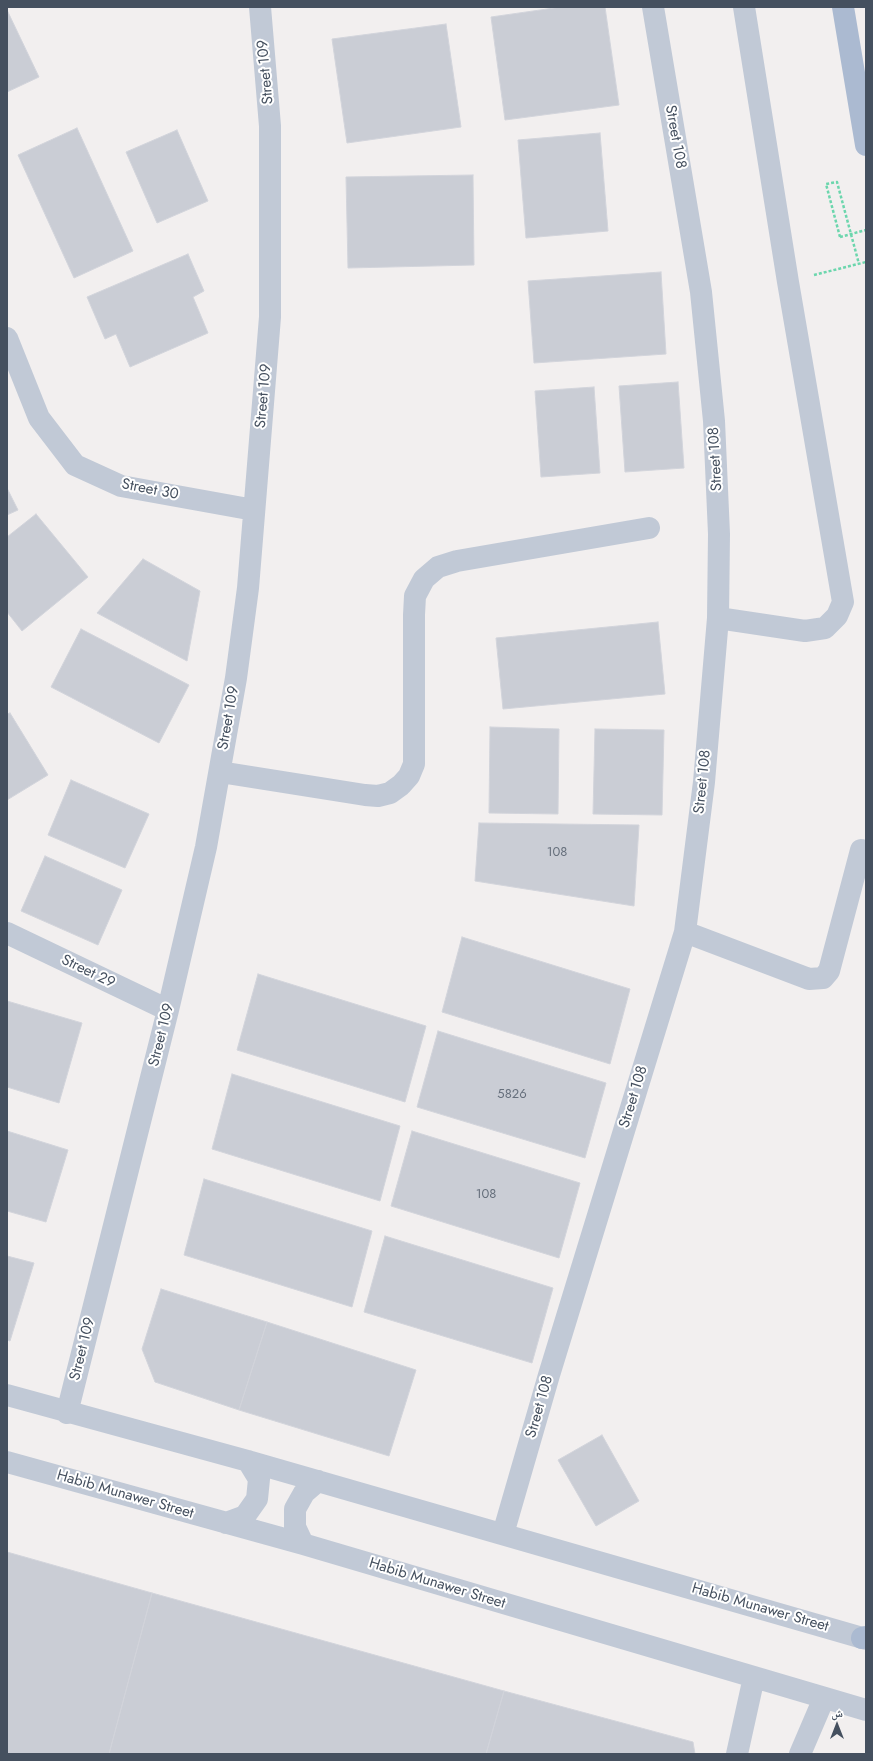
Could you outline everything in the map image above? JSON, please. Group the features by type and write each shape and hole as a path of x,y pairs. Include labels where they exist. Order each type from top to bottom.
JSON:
{"main road":[{"path":"843,7 866,145"}],"street":[{"name":"Street 109","path":"67,1413 168,1010 206,847 236,678 248,588 270,317 270,126 260,7"},
{"name":"Street 108","path":"503,1534 549,1375 685,932 704,782 718,618 719,534 715,429 701,292 653,7"},
{"path":"718,618 805,631 825,628 837,616 843,602 788,282 744,7"},
{"name":"Street 30","path":"7,338 39,418 75,465 121,486 254,510"},
{"path":"220,772 365,795 378,796 390,793 401,785 409,776 414,764 415,596 424,579 438,567 457,562 649,528"},
{"path":"685,932 809,979 823,978 829,971 861,850"},
{"name":"Street 29","path":"7,933 168,1010"},
{"name":"Habib Munawer Street","path":"7,1395 67,1413 248,1461 865,1638"},
{"path":"226,1523 245,1516 257,1499 259,1479 248,1461"},
{"name":"Habib Munawer Street","path":"7,1462 303,1544 866,1710"},
{"path":"303,1544 295,1527 295,1509 304,1492 318,1481"},
{"path":"737,1754 754,1678"},
{"path":"800,1754 824,1698"}],"path":[{"path":"859,264 837,182 826,184 840,237 866,230"},
{"path":"788,282 866,262"}],"building":[{"path":"561,7 605,7 619,105 505,120 491,17"},
{"path":"7,10 39,77 7,92"},
{"path":"446,24 461,127 347,143 332,39"},
{"path":"77,128 133,251 74,278 18,155"},
{"path":"177,130 208,201 157,223 126,152"},
{"path":"600,133 608,231 526,238 518,140"},
{"path":"473,175 474,265 348,268 346,177"},
{"path":"188,254 204,291 193,297 208,333 130,367 116,334 105,339 87,297"},
{"path":"661,272 666,354 534,363 528,281"},
{"path":"678,382 684,468 625,472 619,386"},
{"path":"594,387 600,473 541,477 535,391"},
{"path":"7,488 18,510 7,515"},
{"path":"36,514 88,577 22,631 7,612 7,537"},
{"path":"143,559 200,591 187,661 97,613"},
{"path":"658,622 665,694 503,709 496,638"},
{"path":"81,629 189,685 159,743 51,687"},
{"path":"10,713 48,775 7,800 7,714"},
{"path":"490,727 559,729 558,814 489,813"},
{"path":"595,729 664,730 662,815 593,814"},
{"path":"71,780 149,814 125,868 48,835"},
{"path":"479,823 639,825 634,906 475,881"},
{"path":"45,856 122,890 98,945 21,911"},
{"path":"462,937 630,989 610,1064 442,1012"},
{"path":"258,974 426,1026 405,1102 237,1050"},
{"path":"7,1001 82,1023 59,1103 7,1087"},
{"path":"438,1031 606,1083 585,1158 417,1107"},
{"path":"232,1074 400,1126 380,1201 212,1149"},
{"path":"7,1131 68,1150 46,1222 7,1211"},
{"path":"412,1131 580,1183 559,1258 391,1206"},
{"path":"204,1179 372,1231 352,1307 184,1255"},
{"path":"385,1236 553,1288 532,1363 364,1312"},
{"path":"7,1256 34,1263 10,1341 7,1340"},
{"path":"161,1289 267,1322 239,1410 155,1382 142,1349"},
{"path":"267,1322 416,1370 389,1456 239,1410"},
{"path":"602,1435 639,1501 596,1526 558,1460"},
{"path":"7,1552 152,1593 109,1754 7,1754"},
{"path":"152,1593 504,1691 486,1754 109,1754"},
{"path":"504,1691 693,1742 695,1754 486,1754"}]}
